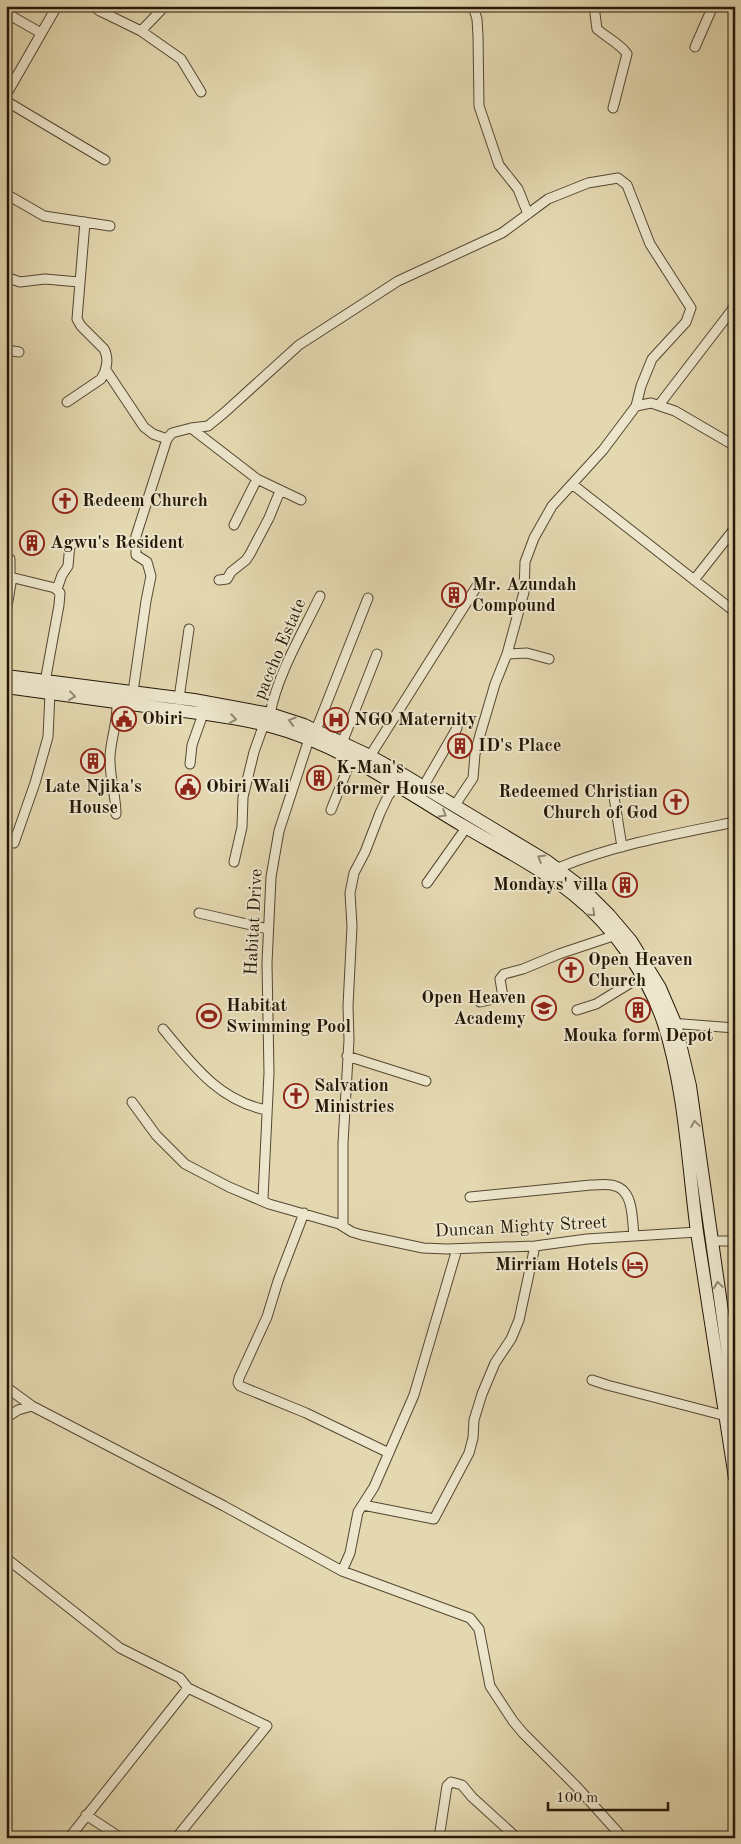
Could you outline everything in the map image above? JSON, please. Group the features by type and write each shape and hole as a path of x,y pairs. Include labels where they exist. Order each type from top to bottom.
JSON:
{"main road":[{"path":"6,676 48,688 117,702 204,714 267,719"},
{"path":"6,687 134,692 179,698 267,719 342,743 370,756 558,868 592,897 631,941 660,988 669,1023 690,1086 735,1403"},
{"path":"313,734 351,760 397,785 542,872 573,894 623,946 669,1023 735,1478"}],"street":[{"path":"6,95 57,6"},
{"path":"93,6 141,31 181,59 201,92"},
{"path":"141,31 164,6"},
{"path":"473,6 477,19 479,106 499,165 518,189 528,214"},
{"path":"594,6 597,29 627,54 613,108"},
{"path":"695,47 713,6"},
{"path":"6,14 41,33"},
{"path":"6,101 105,160"},
{"path":"134,692 134,678 151,576 147,562 136,555 136,536 168,439 172,434 191,428 208,426 299,345 398,281 502,233 548,199 588,183 618,178 627,185 650,244 691,308 686,322 652,359 641,386 636,406 602,450 552,506 534,538 525,562 524,592 507,654 495,684 475,754 473,778 454,805"},
{"path":"6,194 44,216 110,226"},
{"path":"67,402 101,379 106,370 106,353 77,319 85,222"},
{"path":"6,277 20,282 45,279 79,282"},
{"path":"659,406 735,306"},
{"path":"6,350 19,352"},
{"path":"106,370 148,432 168,439"},
{"path":"636,406 651,403 675,411 735,446"},
{"path":"191,428 257,479 301,500"},
{"path":"234,525 257,479"},
{"path":"572,484 735,612"},
{"path":"219,580 227,579 231,572 246,560 269,518 280,491"},
{"path":"694,580 735,528"},
{"path":"57,589 62,575 68,566 70,544 73,544"},
{"path":"6,613 10,559"},
{"path":"9,577 57,589 60,593 48,688 46,744 35,783 14,843"},
{"path":"370,756 477,586"},
{"name":"paccho Estate","path":"234,862 241,831 242,806 254,752 267,719 273,697 320,596"},
{"name":"Habitat Drive","path":"264,1202 262,1198 269,1073 268,929 271,878 279,831 313,734 368,598"},
{"path":"179,698 188,629"},
{"path":"507,654 527,653 549,660"},
{"path":"342,743 377,654"},
{"path":"116,814 110,756 118,711 117,702"},
{"path":"190,764 192,745 204,714"},
{"path":"423,787 457,728"},
{"path":"330,810 351,760"},
{"path":"343,1226 342,1155 348,1056 352,926 350,893 354,873 365,852 380,812 388,796 397,785"},
{"path":"614,797 622,847"},
{"path":"558,868 583,858 622,847 735,822"},
{"path":"427,883 466,828"},
{"path":"199,914 268,929"},
{"path":"480,1002 503,997 500,979 504,974 614,936"},
{"path":"577,1010 596,1004 642,976"},
{"path":"669,1023 735,1028"},
{"path":"163,1029 196,1068 222,1092 244,1103 267,1110"},
{"path":"348,1056 426,1081"},
{"name":"Duncan Mighty Street","path":"132,1102 156,1135 185,1164 229,1187 264,1202 332,1222 362,1235 404,1245 422,1248 457,1249 535,1246 587,1239 698,1232"},
{"path":"470,1197 610,1184 624,1190 628,1196 634,1236"},
{"path":"304,1214 266,1317 238,1378 238,1383 240,1386 306,1413 389,1453"},
{"path":"711,1241 735,1242"},
{"path":"363,1505 431,1520 436,1517 469,1453 473,1438 474,1420 482,1394 495,1363 511,1338 519,1320 535,1246"},
{"path":"342,1571 352,1543 358,1512 374,1487 414,1395 457,1249"},
{"path":"592,1380 726,1416"},
{"path":"6,1387 32,1406 224,1506 342,1571 470,1618 479,1629 490,1686 513,1721 577,1787 617,1836"},
{"path":"6,1418 18,1410 32,1406"},
{"path":"6,1558 120,1648 180,1678 188,1688 268,1726 176,1838"},
{"path":"69,1838 188,1688"},
{"path":"439,1838 447,1786 452,1782 462,1785 472,1797 517,1838"},
{"path":"86,1815 121,1838"},
{"path":"730,1838 735,1833"}],"water":[{"name":"Habitat Swimming Pool","path":"207,1004 219,1021 211,1028 199,1010 202,1008 205,1011"}],"place":[{"name":"Redeem Church","path":"65,501"},
{"name":"Agwu's Resident","path":"32,543"},
{"name":"Mr. Azundah Compound","path":"454,595"},
{"name":"Obiri","path":"124,719"},
{"name":"NGO Maternity","path":"336,720"},
{"name":"ID's Place","path":"460,746"},
{"name":"Late Njika's House","path":"93,761"},
{"name":"K-Man's former House","path":"319,778"},
{"name":"Obiri Wali","path":"188,787"},
{"name":"Redeemed Christian Church of God","path":"676,802"},
{"name":"Mondays' villa","path":"625,885"},
{"name":"Open Heaven Church","path":"571,970"},
{"name":"Open Heaven Academy","path":"544,1008"},
{"name":"Mouka form Depot","path":"638,1010"},
{"name":"Habitat Swimming Pool","path":"209,1016"},
{"name":"Salvation Ministries","path":"296,1096"},
{"name":"Mirriam Hotels","path":"635,1265"}]}
